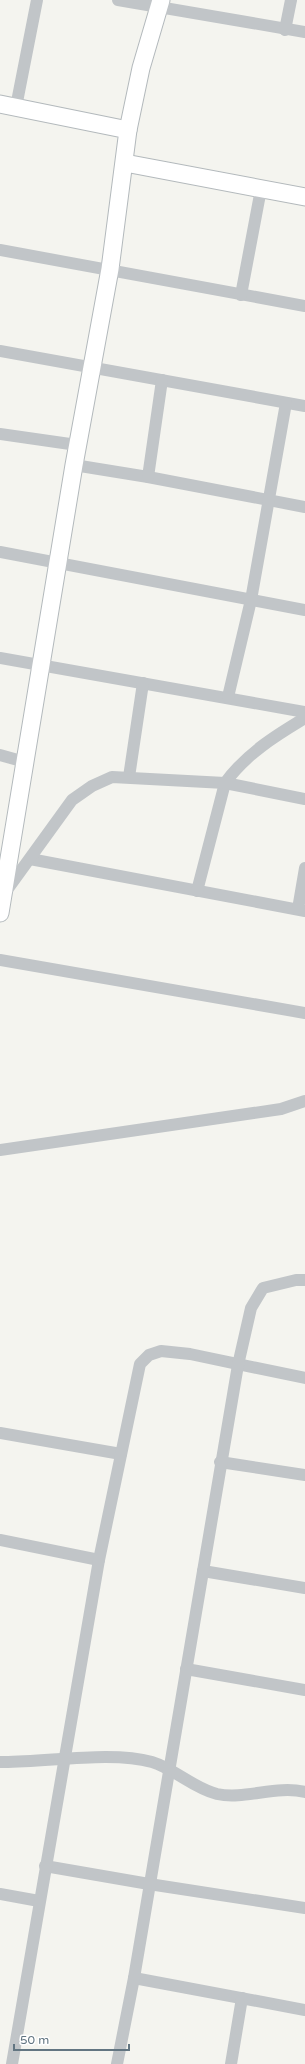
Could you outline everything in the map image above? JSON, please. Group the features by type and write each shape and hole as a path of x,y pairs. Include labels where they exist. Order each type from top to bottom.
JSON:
{"street":[{"path":"37,0 8,105 128,130"},
{"path":"118,0 160,4 285,30 305,32"},
{"path":"285,30 291,0"},
{"path":"0,913 3,896 5,849 25,762 77,445 110,269 125,163 128,130 141,68 160,4"},
{"path":"125,163 305,197"},
{"path":"241,295 261,189"},
{"path":"0,250 305,306"},
{"path":"0,351 305,406"},
{"path":"148,477 162,380"},
{"path":"228,698 251,600 286,403"},
{"path":"0,434 77,445"},
{"path":"74,465 148,477 305,507"},
{"path":"0,552 305,610"},
{"path":"0,658 41,664 305,712"},
{"path":"129,777 143,683"},
{"path":"197,891 225,783 236,768 254,751 305,718"},
{"path":"0,755 25,762"},
{"path":"3,896 72,800 92,786 112,778 129,777 225,783 305,799"},
{"path":"30,859 302,910 305,868"},
{"path":"0,960 305,1013"},
{"path":"0,1150 281,1109 305,1101"},
{"path":"117,2064 134,1978 220,1462 238,1365 251,1308 263,1288 296,1280 305,1280"},
{"path":"12,2064 63,1759 99,1560 140,1364 149,1355 161,1351 190,1354 305,1378"},
{"path":"0,1433 121,1454"},
{"path":"220,1462 305,1475"},
{"path":"0,1540 99,1560"},
{"path":"203,1570 305,1588"},
{"path":"186,1669 305,1690"},
{"path":"0,1762 116,1758 152,1762 199,1787 218,1794 231,1795 287,1789 305,1792"},
{"path":"45,1866 305,1908"},
{"path":"0,1894 39,1901"},
{"path":"134,1978 305,2010"},
{"path":"230,2064 242,1998"}]}
